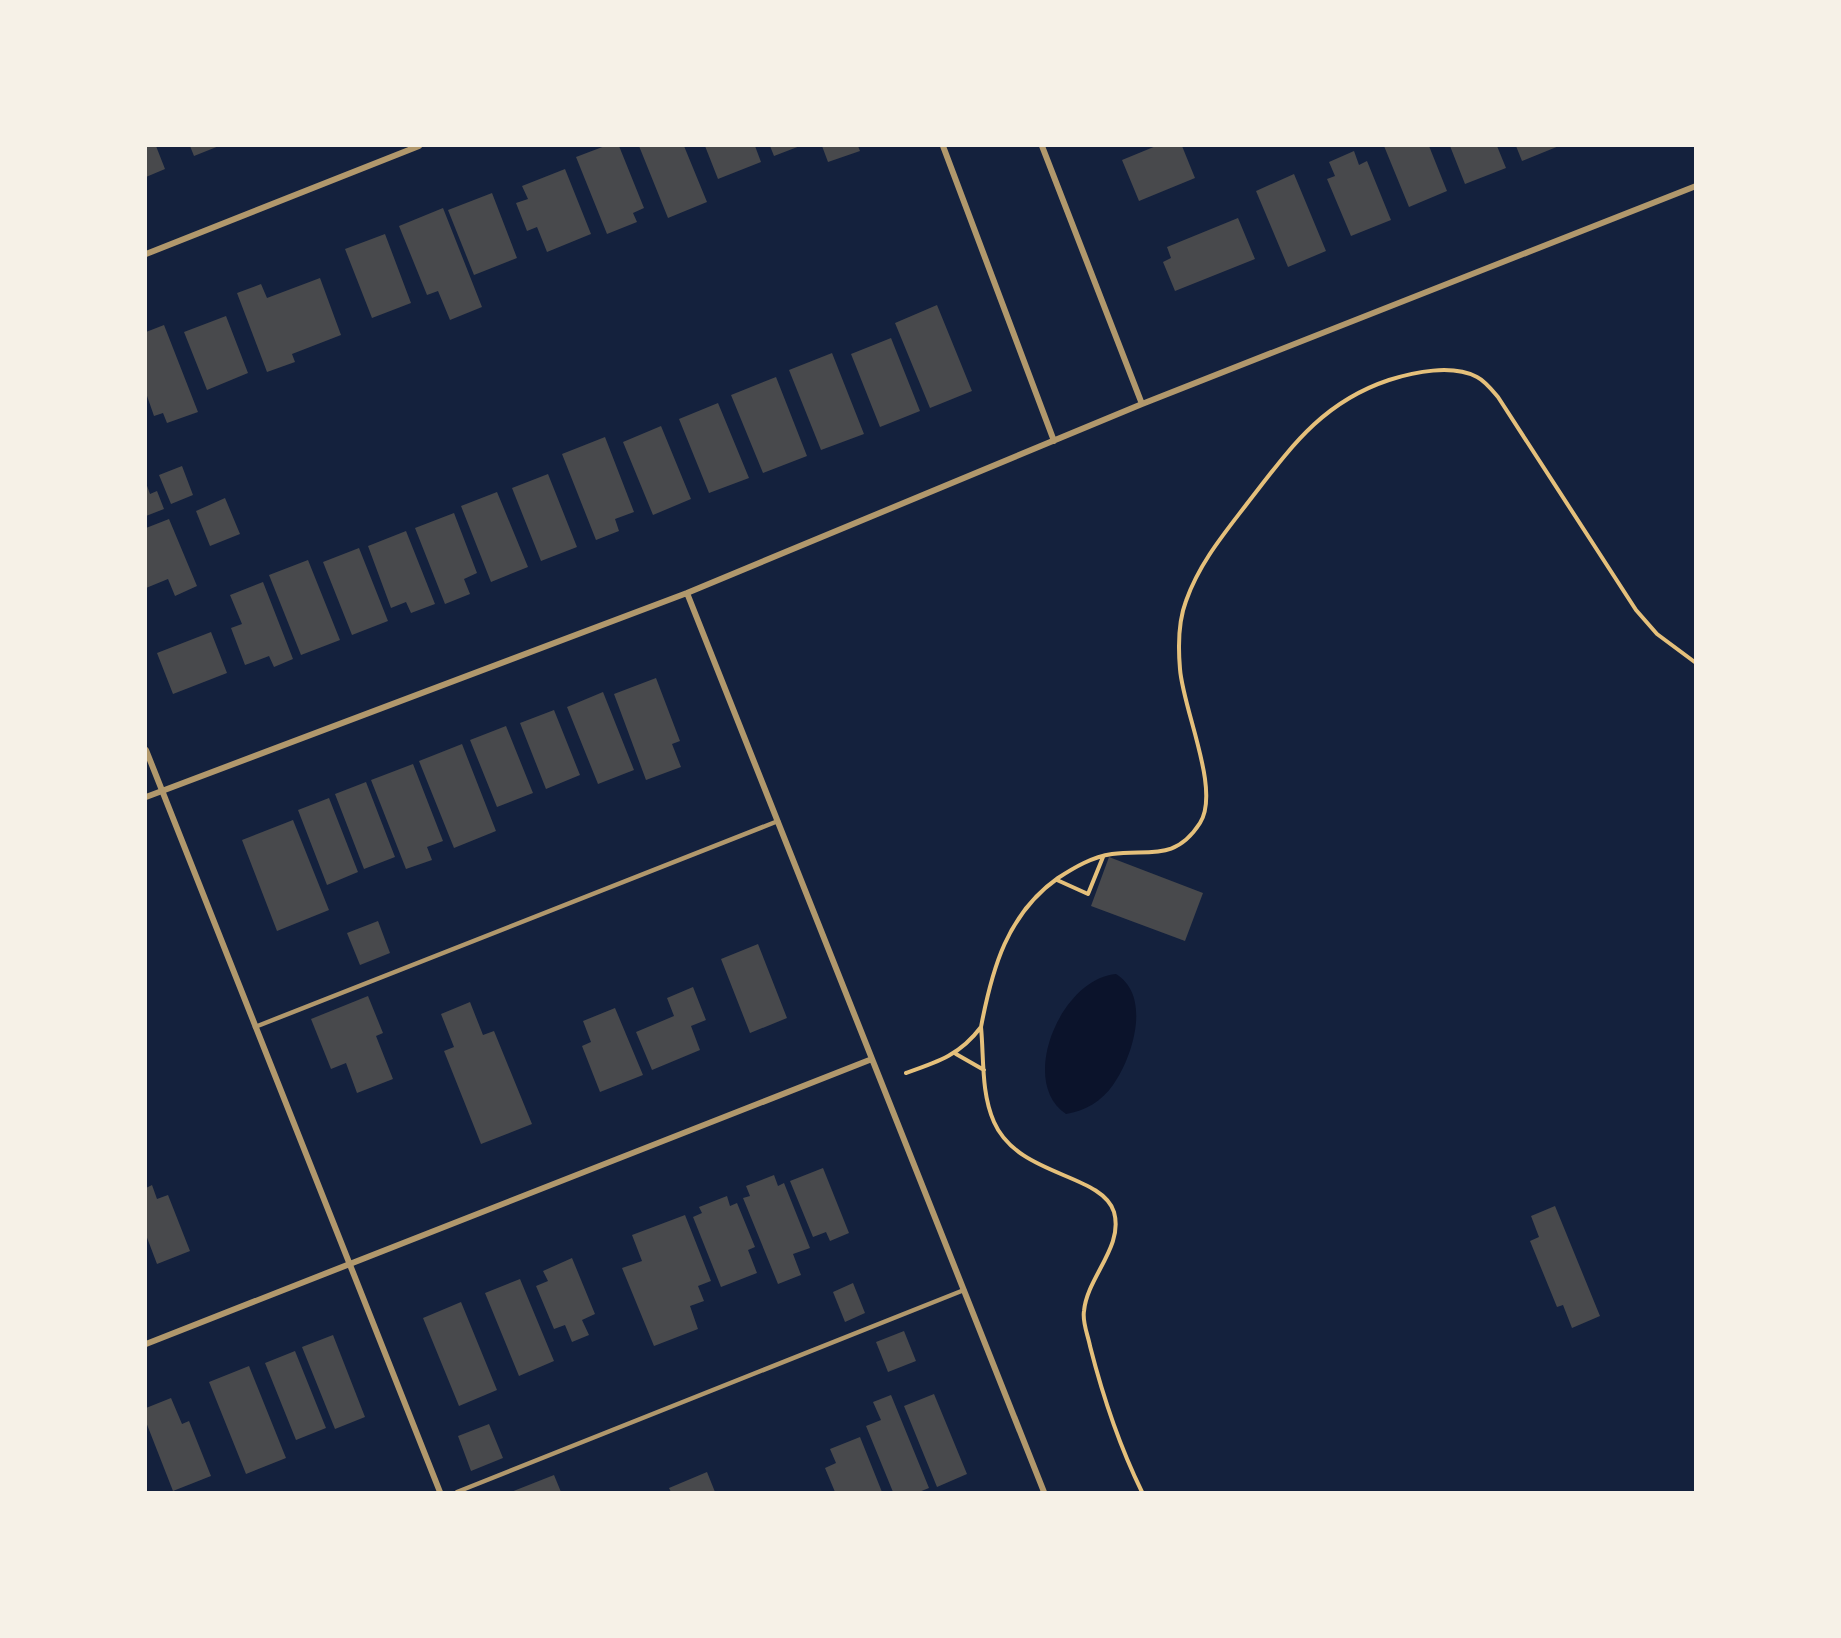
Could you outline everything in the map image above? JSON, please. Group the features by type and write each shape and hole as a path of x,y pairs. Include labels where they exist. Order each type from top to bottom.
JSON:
{"street":[{"path":"146,254 419,146"},
{"path":"943,146 1054,441"},
{"path":"1042,146 1142,404"},
{"path":"146,797 687,592 1142,404 1695,186"},
{"path":"687,592 1044,1492"},
{"path":"146,750 440,1492"},
{"path":"146,1344 872,1059"}],"lane":[{"path":"255,1027 778,820"},
{"path":"457,1492 964,1290"}],"path":[{"path":"1142,1492 1119,1442 1103,1395 1083,1318 1088,1294 1115,1233 1114,1212 1109,1203 1091,1188 1030,1161 1009,1143 994,1122 987,1098 981,1027 994,966 1006,938 1036,896 1057,879 1080,865 1103,857 1121,854 1157,854 1174,848 1190,836 1204,813 1205,777 1183,698 1179,650 1180,621 1185,603 1205,560 1289,449 1319,419 1361,392 1399,377 1431,371 1464,373 1478,377 1489,387 1527,439 1636,610 1657,634 1695,663"},
{"path":"1057,879 1088,894 1103,857"},
{"path":"906,1073 956,1054 981,1027"},
{"path":"956,1054 984,1070"}],"water":[{"path":"1116,974 1127,984 1134,997 1136,1011 1136,1027 1127,1059 1113,1085 1104,1096 1086,1108 1066,1114 1052,1099 1046,1079 1046,1056 1052,1033 1064,1011 1079,993 1096,980"}],"building":[{"path":"146,146 156,146 165,169 146,177"},
{"path":"190,146 219,146 194,156"},
{"path":"605,146 619,146 644,208 633,213 637,222 607,234 576,157"},
{"path":"639,146 684,146 707,202 668,218"},
{"path":"705,146 755,146 761,162 718,179"},
{"path":"770,146 800,146 774,156"},
{"path":"822,146 858,146 860,151 828,162"},
{"path":"1156,146 1182,146 1195,178 1139,201 1122,160"},
{"path":"1384,146 1429,146 1447,191 1409,207"},
{"path":"1450,146 1497,146 1506,168 1465,184"},
{"path":"1516,146 1559,146 1522,161"},
{"path":"1354,151 1359,165 1367,161 1391,220 1351,236 1327,179 1335,176 1329,162"},
{"path":"565,169 591,234 547,252 537,227 527,231 516,203 528,199 522,186"},
{"path":"1294,174 1326,251 1288,267 1256,191"},
{"path":"492,193 517,258 474,275 448,210"},
{"path":"443,208 482,307 450,320 438,291 427,295 399,226"},
{"path":"1238,218 1255,259 1175,291 1163,262 1171,258 1167,247"},
{"path":"385,234 411,303 372,318 345,249"},
{"path":"320,278 341,335 292,354 295,362 267,372 237,293 261,284 267,298"},
{"path":"937,305 972,391 930,408 895,323"},
{"path":"226,316 248,373 207,390 184,332"},
{"path":"164,325 198,412 167,423 163,413 154,416 146,393 146,332"},
{"path":"891,338 920,411 880,427 851,354"},
{"path":"832,353 864,434 821,450 789,370"},
{"path":"776,377 807,456 763,473 731,395"},
{"path":"718,403 749,478 709,493 679,419"},
{"path":"661,426 691,499 653,515 623,442"},
{"path":"605,437 634,512 615,519 619,531 596,540 562,454"},
{"path":"182,466 193,495 171,504 159,475"},
{"path":"548,474 577,547 541,561 512,488"},
{"path":"146,483 150,494 157,491 164,509 146,516"},
{"path":"497,492 528,567 491,582 461,506"},
{"path":"225,498 240,534 210,546 196,511"},
{"path":"454,513 477,573 464,579 470,594 445,604 415,528"},
{"path":"169,519 197,586 175,596 168,579 146,588 146,528"},
{"path":"406,531 435,604 411,613 406,602 391,608 368,546"},
{"path":"359,548 388,621 352,635 323,562"},
{"path":"308,560 340,640 301,655 269,575"},
{"path":"263,582 293,659 274,667 269,656 245,665 231,628 242,624 230,595"},
{"path":"211,632 227,673 173,694 157,653"},
{"path":"656,678 680,741 672,744 681,767 646,780 614,694"},
{"path":"603,692 634,770 598,784 567,707"},
{"path":"554,710 580,775 546,789 520,723"},
{"path":"506,726 533,793 497,807 470,740"},
{"path":"462,744 496,831 454,848 419,761"},
{"path":"413,764 443,841 427,847 432,860 406,869 371,780"},
{"path":"366,782 395,857 364,869 335,794"},
{"path":"329,798 358,872 327,885 298,810"},
{"path":"293,820 329,910 277,931 242,840"},
{"path":"1109,857 1203,893 1185,941 1091,906"},
{"path":"378,921 390,953 360,965 347,933"},
{"path":"758,944 787,1018 750,1033 721,959"},
{"path":"693,987 706,1020 691,1026 700,1050 652,1070 636,1032 674,1016 667,998"},
{"path":"368,996 383,1033 376,1036 393,1079 357,1093 346,1063 331,1069 311,1019"},
{"path":"470,1002 483,1035 494,1031 532,1124 481,1144 444,1051 454,1047 441,1014"},
{"path":"615,1008 643,1075 600,1092 582,1046 591,1042 583,1021"},
{"path":"823,1168 849,1233 830,1241 826,1232 813,1237 790,1181"},
{"path":"774,1175 778,1186 784,1183 810,1248 793,1254 801,1275 778,1284 743,1198 750,1196 746,1186"},
{"path":"152,1185 157,1199 168,1195 190,1251 157,1264 146,1235 146,1188"},
{"path":"727,1196 730,1206 737,1203 755,1247 748,1250 757,1273 721,1287 693,1217 702,1213 699,1207"},
{"path":"1555,1206 1600,1316 1572,1328 1563,1305 1557,1307 1530,1241 1539,1237 1531,1216"},
{"path":"685,1215 711,1281 698,1286 704,1301 690,1306 698,1329 654,1346 622,1268 642,1261 632,1235"},
{"path":"572,1258 595,1314 582,1320 589,1335 572,1342 565,1325 554,1329 536,1286 548,1281 543,1271"},
{"path":"520,1279 554,1361 519,1376 485,1293"},
{"path":"853,1283 865,1313 845,1322 833,1292"},
{"path":"461,1302 497,1390 459,1406 423,1318"},
{"path":"904,1331 916,1361 888,1372 876,1342"},
{"path":"333,1335 365,1417 335,1429 302,1347"},
{"path":"295,1351 326,1428 296,1440 265,1363"},
{"path":"249,1366 286,1458 246,1474 209,1382"},
{"path":"934,1394 967,1474 937,1487 904,1406"},
{"path":"891,1395 929,1488 919,1492 893,1492 866,1426 881,1420 873,1402"},
{"path":"171,1398 182,1424 189,1421 211,1476 173,1491 146,1422 146,1408"},
{"path":"489,1424 503,1458 471,1471 458,1436"},
{"path":"860,1437 882,1492 835,1492 825,1468 836,1463 830,1449"},
{"path":"707,1472 715,1492 671,1492 669,1488"},
{"path":"554,1475 561,1492 511,1492"}]}
